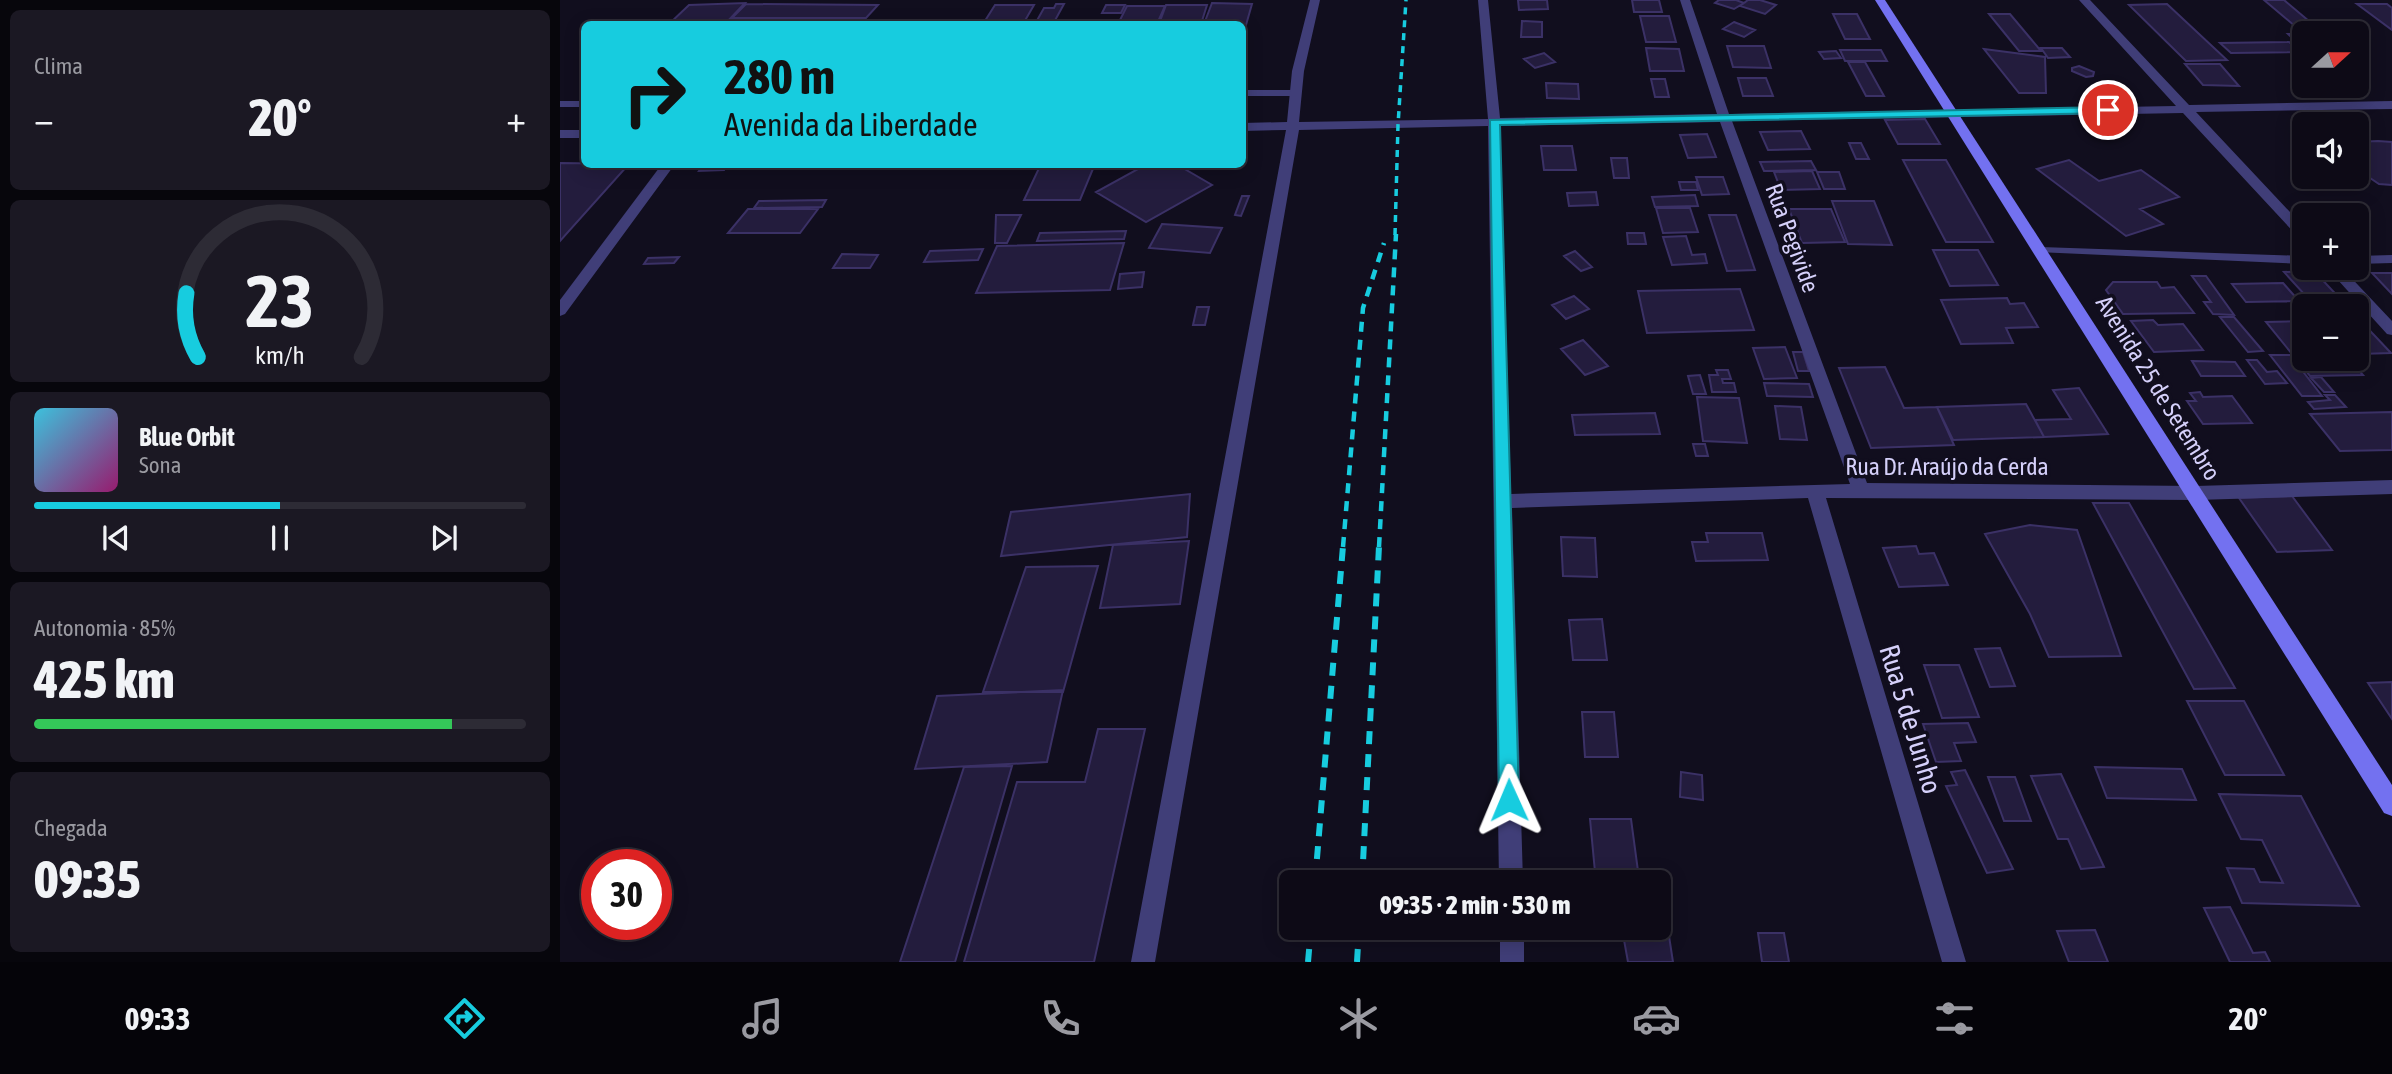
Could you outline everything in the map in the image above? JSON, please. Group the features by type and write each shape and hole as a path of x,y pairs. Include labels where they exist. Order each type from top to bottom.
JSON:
{"street":[{"path":"1143,962 1293,126 1298,71 1314,0"},
{"path":"1483,0 1494,122 1511,870"},
{"name":"Rua Pegivide","path":"1685,0 1724,117 1861,490"},
{"name":"Avenida 25 de Setembro","path":"1880,0 2392,805"},
{"path":"2084,0 2292,222"},
{"path":"1246,127 2392,105"},
{"path":"560,134 581,134"},
{"path":"560,310 666,168"},
{"path":"2345,280 2392,330"},
{"name":"Rua Dr. Araújo da Cerda","path":"1502,501 1861,490 2196,493 2392,487"},
{"name":"Rua 5 de Junho","path":"1815,492 1954,962"},
{"path":"1512,940 1512,962"}],"lane":[{"path":"1246,93 1296,93"},
{"path":"560,104 581,104"},
{"path":"2041,250 2292,260"},
{"path":"2369,260 2392,259"}],"building":[{"path":"1518,0 1547,0 1548,9 1519,10"},
{"path":"1632,0 1659,0 1662,12 1634,12"},
{"path":"1719,0 1744,3 1734,9 1715,3"},
{"path":"1748,0 1760,0 1776,5 1765,14 1740,6"},
{"path":"2264,0 2284,0 2309,21 2292,21 2292,24"},
{"path":"745,3 728,21 672,21 689,5"},
{"path":"1212,3 1252,4 1246,25 1246,21 1205,21"},
{"path":"746,4 878,5 866,18 732,18"},
{"path":"1056,4 1064,4 1055,21 1037,21 1044,8 1054,8"},
{"path":"2167,4 2227,60 2186,61 2129,5"},
{"path":"2357,4 2387,4 2392,8 2392,30"},
{"path":"995,5 1034,5 1025,21 985,21"},
{"path":"1106,5 1125,5 1121,13 1102,13"},
{"path":"1166,5 1207,5 1202,21 1160,21"},
{"path":"1127,6 1165,6 1158,21 1120,21"},
{"path":"1833,14 1857,14 1870,39 1845,39"},
{"path":"1989,14 2010,14 2041,51 2019,51"},
{"path":"1640,16 1669,16 1676,42 1646,42"},
{"path":"1522,21 1542,22 1542,37 1521,37"},
{"path":"1734,22 1755,30 1744,37 1723,29"},
{"path":"2289,42 2292,44 2292,52 2231,53 2220,43"},
{"path":"1727,46 1764,46 1771,68 1733,67"},
{"path":"1646,48 1679,49 1684,71 1650,71"},
{"path":"2041,48 2062,48 2070,57 2048,58"},
{"path":"1984,49 2045,57 2046,93 2019,93"},
{"path":"1840,50 1881,50 1887,61 1845,61"},
{"path":"1836,51 1841,58 1824,59 1819,52"},
{"path":"1544,53 1555,62 1535,68 1524,59"},
{"path":"1848,62 1865,62 1884,96 1866,96"},
{"path":"2185,64 2220,64 2239,86 2203,85"},
{"path":"2079,66 2094,72 2093,76 2086,77 2072,71 2072,68"},
{"path":"1738,78 1766,78 1773,96 1743,96"},
{"path":"1651,79 1665,79 1669,97 1655,97"},
{"path":"1546,83 1578,84 1579,99 1547,98"},
{"path":"1925,119 1940,144 1898,144 1885,120"},
{"path":"1801,131 1810,149 1768,150 1760,132"},
{"path":"1707,134 1716,157 1688,158 1680,135"},
{"path":"2369,141 2392,142 2392,185 2379,184 2369,178"},
{"path":"1849,143 1861,143 1869,159 1856,159"},
{"path":"1541,146 1572,146 1576,170 1544,170"},
{"path":"1611,158 1627,158 1629,178 1614,178"},
{"path":"1903,160 1946,160 1993,242 1946,242"},
{"path":"2069,160 2099,181 2141,170 2179,197 2140,209 2163,224 2126,236 2037,169"},
{"path":"1811,161 1816,170 1764,171 1760,162"},
{"path":"560,163 581,163 581,168 625,168 560,241"},
{"path":"701,168 725,168 724,170 699,171"},
{"path":"1039,168 1093,168 1080,200 1024,200"},
{"path":"1140,168 1183,168 1212,185 1146,222 1096,192"},
{"path":"1812,171 1820,189 1781,190 1774,172"},
{"path":"1817,172 1839,172 1845,189 1824,189"},
{"path":"1696,177 1723,177 1729,194 1702,195"},
{"path":"1679,182 1696,182 1698,190 1681,190"},
{"path":"1596,192 1598,205 1569,206 1567,193"},
{"path":"1695,195 1698,206 1655,207 1652,197"},
{"path":"1242,196 1249,196 1241,216 1235,215"},
{"path":"826,200 822,207 754,208 759,201"},
{"path":"1832,201 1874,201 1892,245 1848,244"},
{"path":"1656,208 1690,208 1698,232 1663,233"},
{"path":"748,209 818,209 800,233 728,233"},
{"path":"1789,209 1831,209 1845,242 1802,243"},
{"path":"996,215 1021,215 1007,243 995,243"},
{"path":"1709,215 1736,215 1755,270 1727,271"},
{"path":"1162,224 1222,228 1210,253 1149,248"},
{"path":"1126,231 1124,239 1037,241 1040,233"},
{"path":"1627,233 1644,233 1646,244 1628,244"},
{"path":"1686,236 1692,255 1705,254 1707,263 1672,265 1663,237"},
{"path":"1124,243 1110,290 976,293 997,246"},
{"path":"983,249 978,260 924,262 930,251"},
{"path":"1933,250 1978,250 1998,285 1950,286"},
{"path":"1575,251 1592,267 1581,271 1564,256"},
{"path":"842,254 878,255 870,268 833,268"},
{"path":"679,257 674,263 644,264 648,258"},
{"path":"1144,272 1142,287 1118,289 1120,274"},
{"path":"2284,272 2292,272 2292,280 2322,280 2336,294 2304,294"},
{"path":"2372,273 2392,273 2392,294"},
{"path":"2192,276 2206,276 2234,315 2213,314 2204,302 2211,302"},
{"path":"2113,282 2157,282 2161,288 2174,287 2194,313 2123,314 2106,290"},
{"path":"2283,283 2293,294 2292,301 2246,302 2232,284"},
{"path":"1740,289 1754,330 1647,333 1638,291"},
{"path":"1574,296 1589,309 1566,319 1552,305"},
{"path":"2007,298 2010,304 2024,303 2038,327 2006,328 2013,343 1961,344 1941,300"},
{"path":"1197,307 1209,307 1205,325 1193,325"},
{"path":"2220,317 2234,317 2263,351 2248,352"},
{"path":"2153,320 2158,325 2183,324 2203,350 2154,352 2131,321"},
{"path":"2292,321 2292,354 2266,322"},
{"path":"2369,330 2391,353 2369,354"},
{"path":"1583,340 1608,366 1585,375 1561,349"},
{"path":"1785,347 1797,378 1764,379 1753,348"},
{"path":"1793,352 1803,352 1809,371 1798,371"},
{"path":"2270,355 2290,355 2292,371 2302,371 2322,396 2302,396"},
{"path":"2247,360 2257,360 2267,372 2277,371 2287,383 2265,384"},
{"path":"2192,361 2235,362 2245,376 2201,376"},
{"path":"1885,367 1904,408 1937,407 1954,445 1871,448 1839,368"},
{"path":"1716,370 1728,370 1731,379 1722,379 1723,383 1734,383 1736,392 1712,392 1709,375 1718,375"},
{"path":"2306,371 2360,371 2363,375 2310,376"},
{"path":"1700,375 1706,394 1693,394 1688,376"},
{"path":"2321,377 2334,392 2324,392 2311,378"},
{"path":"1764,383 1809,384 1813,397 1767,396"},
{"path":"2079,388 2108,434 2044,437 2035,420 2071,419 2053,390"},
{"path":"2200,392 2203,397 2232,396 2252,423 2203,424 2187,401 2196,401 2190,393"},
{"path":"2325,395 2335,395 2346,407 2314,409 2308,402 2330,400"},
{"path":"1697,397 1739,398 1747,443 1703,441"},
{"path":"2026,404 2044,437 1953,440 1937,407"},
{"path":"1775,406 1801,407 1807,440 1780,439"},
{"path":"2392,412 2392,450 2340,451 2310,414"},
{"path":"1655,413 1660,434 1575,435 1572,415"},
{"path":"1693,444 1705,444 1708,456 1696,456"},
{"path":"1190,494 1187,537 1001,556 1011,512"},
{"path":"2292,496 2332,550 2277,552 2239,498"},
{"path":"2093,503 2129,503 2235,688 2194,689"},
{"path":"2030,525 2077,530 2121,656 2049,657 2030,614 1985,534"},
{"path":"1706,533 1762,533 1768,560 1696,561 1692,542 1708,542"},
{"path":"1561,537 1595,538 1597,577 1563,576"},
{"path":"1189,541 1180,604 1100,608 1113,545"},
{"path":"1916,546 1919,554 1934,553 1948,585 1899,587 1883,548"},
{"path":"1098,566 1063,692 983,692 1026,567"},
{"path":"1602,619 1607,660 1573,660 1569,620"},
{"path":"2000,648 2015,686 1990,687 1975,649"},
{"path":"1924,665 1959,665 1979,717 1942,718"},
{"path":"2392,682 2392,719 2368,683"},
{"path":"1063,690 1047,762 915,769 937,696"},
{"path":"2187,701 2244,701 2284,775 2225,775"},
{"path":"1582,712 1614,712 1618,757 1585,757"},
{"path":"1968,723 1976,742 1954,743 1961,761 1936,762 1923,724"},
{"path":"1098,729 1145,729 1094,962 964,962 1017,782 1085,782"},
{"path":"1012,766 955,962 900,962 964,767"},
{"path":"2095,767 2182,769 2196,800 2107,798"},
{"path":"1965,770 2013,869 1987,873 1946,786 1957,785 1951,772"},
{"path":"1681,772 1702,775 1703,800 1680,797"},
{"path":"2061,774 2104,867 2081,869 2068,839 2058,839 2031,776"},
{"path":"1988,777 2015,777 2031,821 2004,821"},
{"path":"2219,794 2301,796 2359,906 2242,903 2227,868 2254,869 2260,882 2283,883 2262,840 2241,839"},
{"path":"1590,819 1631,819 1638,870 1595,870"},
{"path":"2230,907 2253,953 2265,952 2270,962 2230,962 2204,908"},
{"path":"2095,930 2108,962 2069,962 2057,931"},
{"path":"1758,933 1784,933 1789,962 1762,962"},
{"path":"1624,940 1670,940 1673,962 1628,962"}],"railway":[{"path":"1395,235 1398,125 1406,0"},
{"path":"1379,547 1396,234"},
{"path":"1343,547 1363,308 1384,243"},
{"path":"1316,870 1343,546"},
{"path":"1363,870 1379,546"},
{"path":"1308,962 1310,940"},
{"path":"1357,962 1358,940"}],"route":[{"path":"1509,800 1494,122 2108,110"}]}
